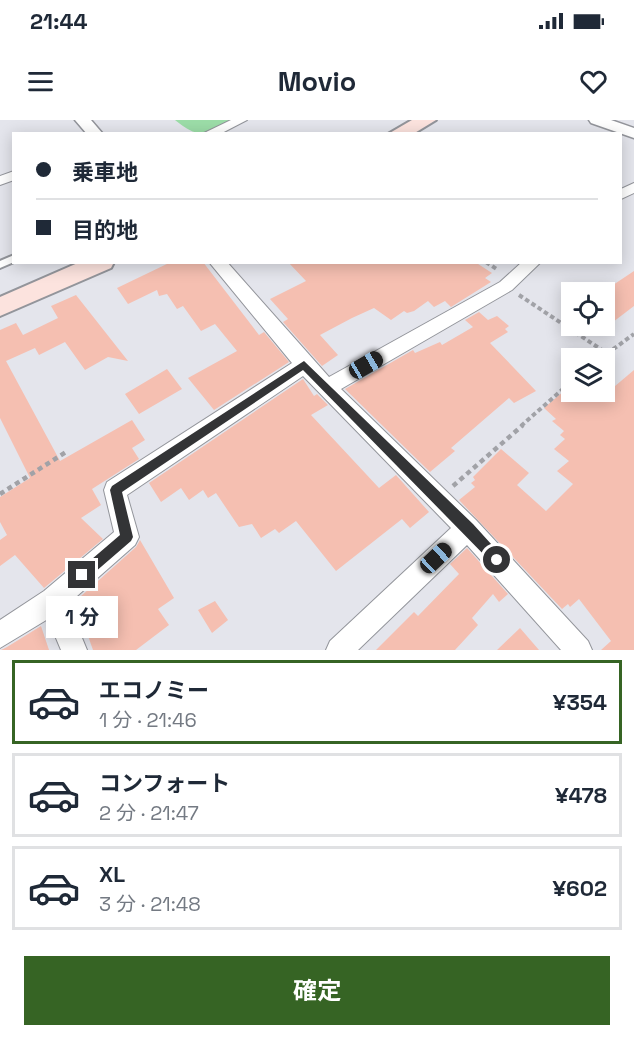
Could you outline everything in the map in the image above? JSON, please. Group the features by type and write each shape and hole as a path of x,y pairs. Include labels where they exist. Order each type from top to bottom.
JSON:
{"main road":[{"path":"401,132 427,120"},
{"path":"0,307 98,264"}],"street":[{"path":"82,120 94,132"},
{"path":"213,132 241,120"},
{"path":"596,120 634,133"},
{"path":"219,264 304,365 468,528 579,650"},
{"path":"326,388 506,286 531,264"},
{"path":"0,635 53,600 127,537 116,490 304,365"},
{"path":"339,650 468,528"},
{"path":"53,600 74,650"}],"path":[{"path":"506,286 599,348"},
{"path":"615,349 634,334"},
{"path":"440,499 561,391"},
{"path":"0,494 66,453"}],"green space":[{"path":"175,120 235,120 207,132 195,132"}],"building":[{"path":"167,264 205,264 259,335 264,332 289,362 214,410 188,378 237,351 215,324 201,331 183,306 177,309 167,294 159,296 157,290 128,304 117,288"},
{"path":"290,264 478,264 492,273 485,278 491,282 451,307 445,301 434,307 428,301 414,311 407,313 404,311 391,320 374,308 320,335 338,355 322,366 283,322 288,319 270,299 306,281"},
{"path":"634,271 634,306 615,320 615,284"},
{"path":"76,295 128,361 108,357 85,370 65,342 39,355 35,348 6,361 60,461 132,420 145,440 132,448 139,459 92,489 101,505 81,518 103,539 44,588 15,555 0,566 0,540 7,535 0,522 0,497 30,478 0,418 0,330 16,323 23,335 58,318 51,306"},
{"path":"479,312 488,320 497,316 509,326 505,329 508,332 490,343 536,391 514,403 509,398 451,448 455,451 430,472 345,389 413,350 415,353 440,342 442,345 473,327 465,320"},
{"path":"167,369 182,389 139,414 125,394"},
{"path":"634,370 634,650 601,650 611,641 579,599 570,607 568,604 562,609 459,500 475,487 471,483 475,480 473,477 501,449 529,473 517,485 546,511 573,484 557,471 569,461 554,449 565,439 560,435 564,431 552,421 556,419 544,408 561,394 561,402 615,402 615,386"},
{"path":"303,379 314,396 317,394 328,405 311,415 379,488 396,475 429,512 410,528 402,519 336,571 296,521 279,533 275,529 261,538 252,524 239,527 216,493 208,498 203,490 189,500 181,488 161,502 149,483"},
{"path":"140,540 174,598 158,609 169,625 136,650 93,650 87,633 84,635 71,605 136,547"},
{"path":"467,548 508,594 499,602 493,594 472,618 478,625 455,650 376,650 414,612 418,616 459,574 450,564"},
{"path":"215,601 228,620 212,633 198,610"},
{"path":"41,626 49,650 1,650 7,647"},
{"path":"520,628 539,650 497,650"}],"route":[{"path":"82,575 127,537 116,490 304,365 468,528 497,560"}]}
